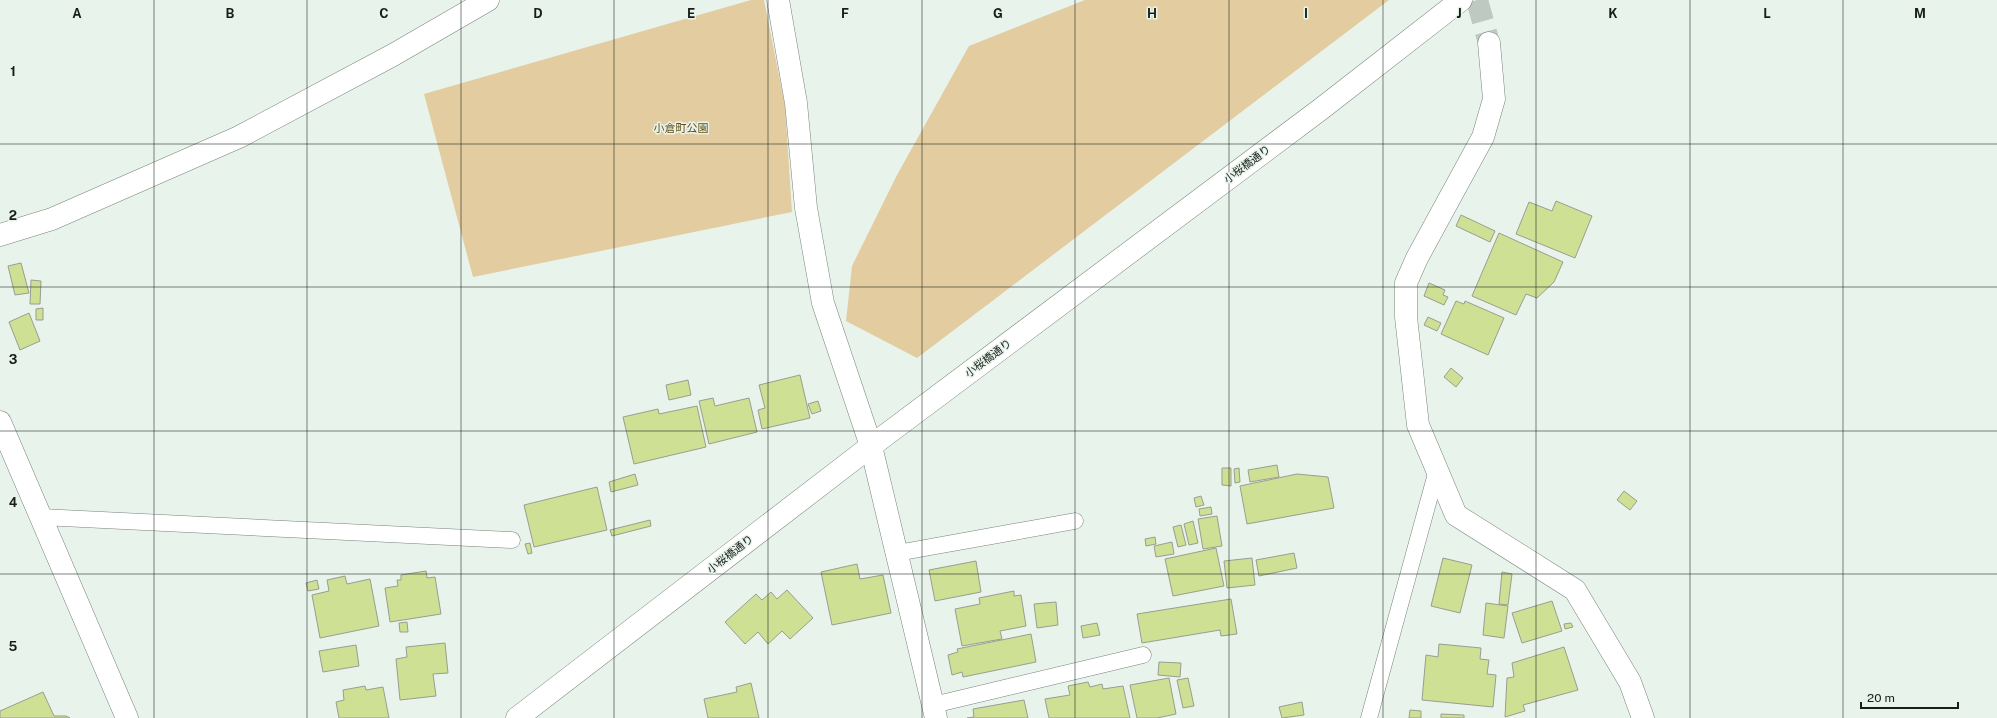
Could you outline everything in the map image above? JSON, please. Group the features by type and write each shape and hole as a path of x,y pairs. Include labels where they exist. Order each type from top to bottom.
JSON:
{"street":[{"path":"0,235 52,219 239,137 393,55 488,0"},
{"path":"778,0 796,103 806,208 823,303 871,446 935,711"},
{"name":"小桜橋通り","path":"518,718 871,446 1320,109 1461,0"},
{"path":"1489,44 1494,99 1483,137 1417,258 1406,283 1406,317 1418,425 1456,515 1575,590 1630,682 1643,718"},
{"path":"0,422 128,718"}],"lane":[{"path":"1369,718 1437,470"},
{"path":"41,517 512,540"},
{"path":"897,553 1075,521"},
{"path":"935,711 1143,655"}],"green space":[{"name":"小倉町公園","path":"751,0 764,0 785,106 792,212 473,277 424,94"},
{"path":"1085,0 1389,0 917,358 846,321 852,266 897,175 969,46"}],"building":[{"path":"1556,201 1592,216 1575,258 1516,234 1529,202 1552,211"},
{"path":"1461,215 1495,231 1490,242 1456,226"},
{"path":"1499,233 1563,262 1554,282 1537,298 1526,294 1516,315 1472,296"},
{"path":"21,263 29,293 15,295 8,266"},
{"path":"31,280 41,281 40,304 30,304"},
{"path":"1429,283 1445,290 1443,295 1448,297 1444,305 1424,296"},
{"path":"1456,301 1464,304 1465,301 1504,318 1488,355 1441,334"},
{"path":"43,308 43,320 36,320 36,309"},
{"path":"29,313 40,341 20,350 9,322"},
{"path":"1428,317 1441,323 1437,331 1424,325"},
{"path":"1451,368 1463,378 1456,387 1444,377"},
{"path":"800,375 810,418 762,429 758,410 765,408 759,385"},
{"path":"688,380 691,395 669,400 666,385"},
{"path":"713,398 715,406 749,398 757,432 709,444 699,401"},
{"path":"818,401 821,411 812,414 808,404"},
{"path":"697,406 706,447 634,464 623,417 658,409 659,414"},
{"path":"1277,465 1279,477 1250,482 1248,470"},
{"path":"1222,468 1231,468 1231,486 1222,485"},
{"path":"1239,468 1240,482 1235,483 1234,469"},
{"path":"635,474 638,485 611,492 609,482"},
{"path":"1297,474 1328,477 1334,508 1247,524 1240,486"},
{"path":"597,487 607,530 534,547 524,505"},
{"path":"1624,491 1637,501 1630,510 1617,500"},
{"path":"1201,496 1204,505 1196,507 1194,498"},
{"path":"1211,507 1212,514 1200,516 1199,509"},
{"path":"1217,516 1222,546 1203,549 1198,519"},
{"path":"650,520 651,526 612,536 610,530"},
{"path":"1193,521 1198,543 1189,545 1184,524"},
{"path":"1181,525 1186,545 1178,547 1173,527"},
{"path":"1155,537 1156,544 1146,546 1145,539"},
{"path":"1172,542 1174,554 1156,557 1154,546"},
{"path":"530,543 532,553 528,554 525,544"},
{"path":"1216,548 1224,586 1173,596 1165,559"},
{"path":"1294,553 1297,568 1259,576 1256,560"},
{"path":"1252,558 1255,585 1227,588 1224,561"},
{"path":"1443,558 1472,565 1460,613 1431,606"},
{"path":"976,561 981,592 935,601 929,570"},
{"path":"857,564 860,579 883,575 891,613 832,625 821,572"},
{"path":"426,571 427,578 435,577 441,614 390,622 385,588 398,586 397,580 401,580 401,575"},
{"path":"1502,572 1512,574 1508,605 1499,604"},
{"path":"345,576 347,584 370,579 379,626 320,638 312,595 329,591 327,580"},
{"path":"317,580 319,589 308,591 306,583"},
{"path":"787,590 813,618 790,639 782,631 768,644 758,632 745,644 725,622 756,594 762,600 771,592 777,599"},
{"path":"1014,591 1014,596 1021,595 1026,626 1000,631 1002,639 962,646 955,609 980,604 979,598"},
{"path":"1231,599 1237,634 1221,636 1220,630 1142,643 1137,614"},
{"path":"1552,601 1562,631 1522,643 1512,613"},
{"path":"1056,602 1058,625 1037,628 1034,604"},
{"path":"1486,603 1508,606 1504,638 1483,635"},
{"path":"407,622 408,632 400,632 399,623"},
{"path":"1097,623 1100,635 1083,638 1081,626"},
{"path":"1571,623 1573,627 1565,629 1564,624"},
{"path":"1031,634 1036,662 963,677 962,672 952,675 948,655 958,652 957,649"},
{"path":"445,643 448,673 433,674 436,696 400,700 396,659 407,657 406,647"},
{"path":"1439,644 1481,648 1480,659 1489,660 1487,674 1496,675 1493,707 1422,700 1426,655 1438,657"},
{"path":"356,645 359,666 323,672 319,651"},
{"path":"1564,647 1578,690 1523,705 1525,711 1505,717 1507,678 1514,677 1512,663"},
{"path":"1159,662 1181,663 1180,677 1158,675"},
{"path":"1169,678 1176,714 1157,718 1137,718 1130,685"},
{"path":"1188,678 1194,706 1183,708 1177,680"},
{"path":"1088,682 1090,687 1102,684 1103,689 1123,686 1130,718 1049,718 1045,699 1070,695 1068,686"},
{"path":"751,683 759,718 708,718 704,699 737,692 736,687"},
{"path":"365,686 366,690 383,687 389,718 339,718 336,702 344,700 343,690"},
{"path":"43,692 54,716 66,716 70,718 0,718 0,711"},
{"path":"1024,700 1028,718 967,718 974,717 973,709"},
{"path":"1302,702 1304,715 1282,718 1279,707"},
{"path":"1410,710 1421,711 1421,718 1409,718"},
{"path":"1441,714 1464,715 1464,718 1441,718"}],"tunnel":[{"path":"1477,0 1489,43"}]}
